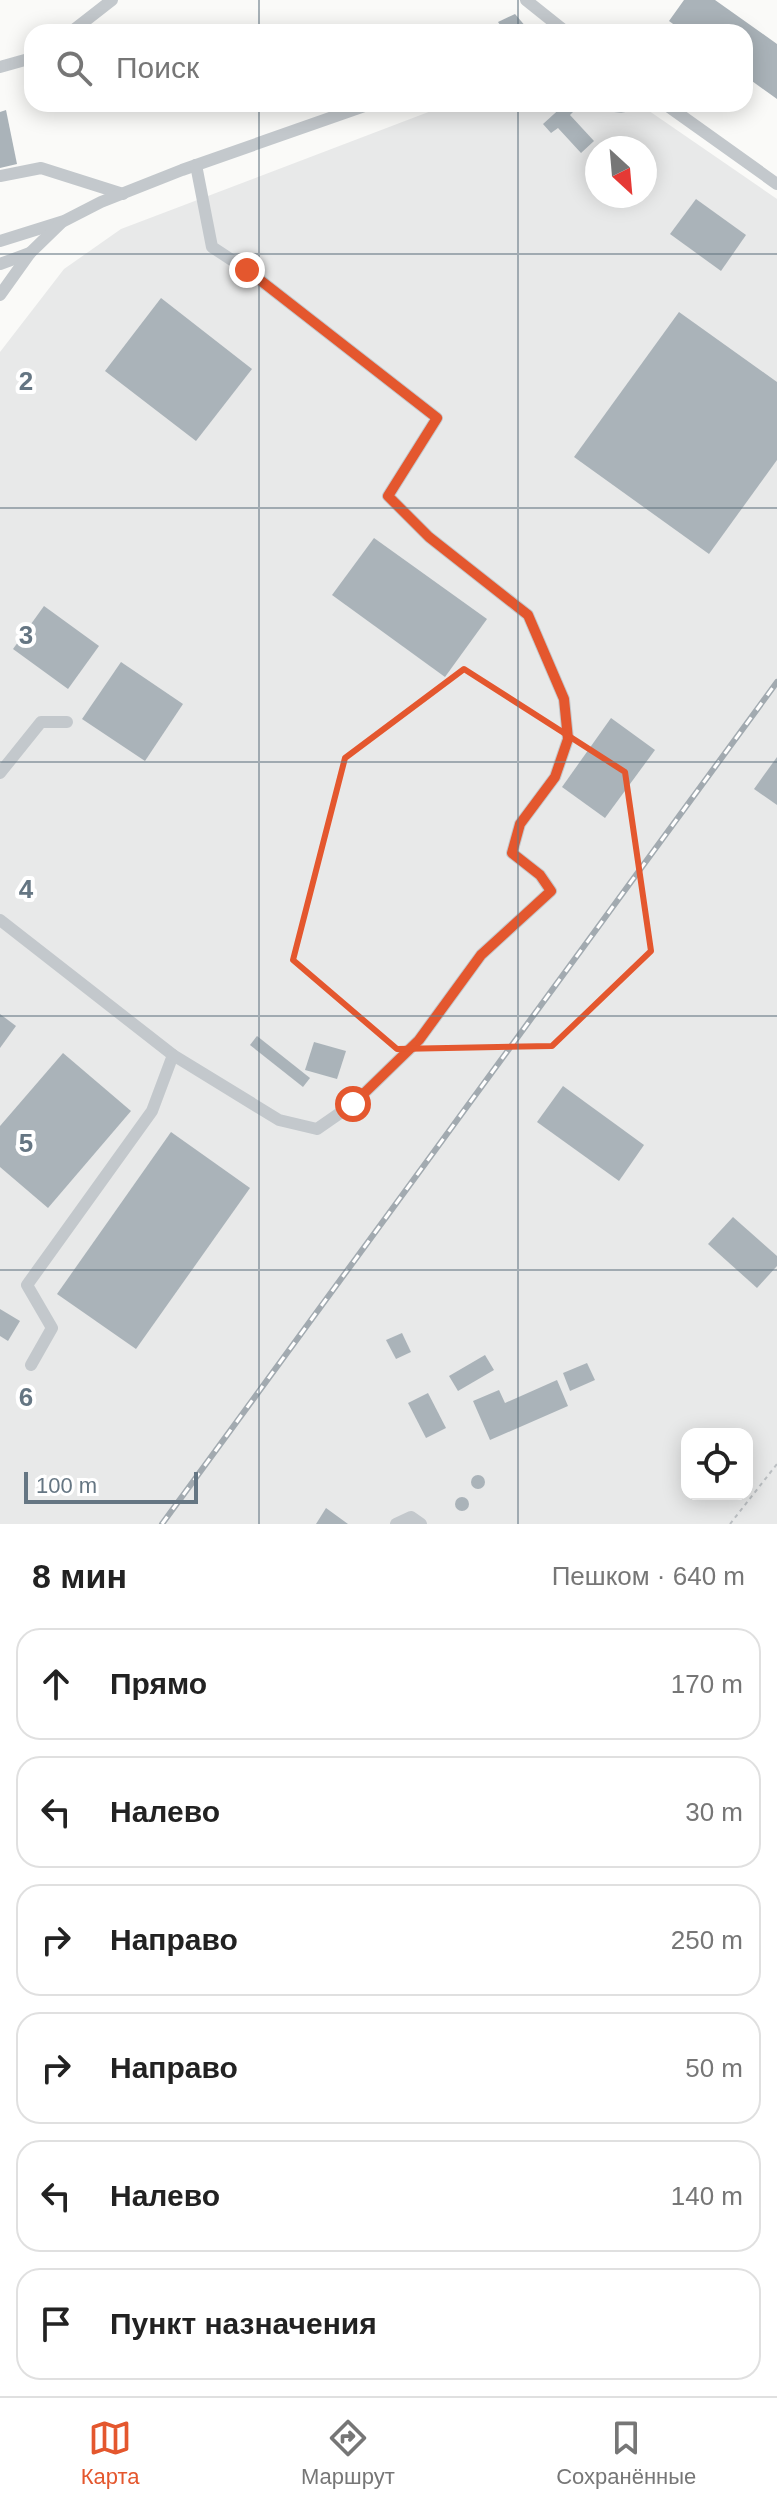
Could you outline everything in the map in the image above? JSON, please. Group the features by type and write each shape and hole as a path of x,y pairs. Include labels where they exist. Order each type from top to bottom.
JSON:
{"street":[{"path":"81,24 112,0"},
{"path":"526,0 556,24"},
{"path":"0,67 24,60"},
{"path":"0,241 64,221 101,202 196,165 347,112"},
{"path":"676,112 777,184"},
{"path":"0,920 173,1055 279,1120 317,1129 353,1104 419,1040 481,955 551,891 540,875 512,853 520,824 555,777 568,739 564,699 528,615 429,537 388,496 437,418 247,270 212,247 196,165"},
{"path":"0,176 41,168 123,194"},
{"path":"0,295 30,253 64,221"},
{"path":"0,264 30,253"},
{"path":"0,773 41,722 67,722"},
{"path":"31,1365 52,1328 27,1285 152,1111 173,1055"},
{"path":"396,1524 411,1517 421,1524"}],"path":[{"path":"730,1524 777,1464"}],"highlighted area":[{"path":"464,669 625,772 651,951 552,1046 397,1049 293,960 345,758"}],"shaded area":[{"path":"428,112 651,112 777,199 777,1524 0,1524 0,352 64,269 121,229"}],"building":[{"path":"684,0 715,0 749,24 673,24 669,21"},
{"path":"515,14 524,24 499,24 498,22"},
{"path":"753,27 777,44 777,99 753,82"},
{"path":"6,110 17,164 0,168 0,112"},
{"path":"556,112 573,112 570,115 589,136 585,136 585,149 581,153 558,128 551,133 543,124"},
{"path":"696,199 746,235 721,271 670,234"},
{"path":"161,298 252,369 196,441 105,371"},
{"path":"679,312 777,382 777,460 709,554 574,457"},
{"path":"374,538 487,619 445,677 332,595"},
{"path":"44,606 99,646 68,689 13,649"},
{"path":"121,662 183,704 145,761 82,719"},
{"path":"611,718 655,750 605,818 562,787"},
{"path":"777,757 777,805 754,789"},
{"path":"0,1014 16,1026 0,1048"},
{"path":"257,1036 310,1078 303,1087 250,1045"},
{"path":"314,1042 346,1051 337,1079 305,1070"},
{"path":"63,1053 131,1111 48,1208 0,1167 0,1126"},
{"path":"563,1086 644,1145 619,1181 537,1122"},
{"path":"171,1132 250,1188 136,1349 57,1294"},
{"path":"733,1217 777,1256 777,1266 757,1288 708,1244"},
{"path":"0,1309 20,1321 8,1341 0,1336"},
{"path":"402,1333 411,1352 396,1359 386,1340"},
{"path":"485,1355 494,1370 458,1391 449,1376"},
{"path":"587,1363 595,1380 570,1391 563,1373"},
{"path":"557,1380 568,1406 490,1440 473,1401 499,1390 505,1403"},
{"path":"428,1393 446,1428 426,1438 408,1403"},
{"path":"478,1475 485,1482 478,1489 471,1482"},
{"path":"462,1497 469,1504 462,1511 455,1504"},
{"path":"326,1508 348,1524 316,1524"}],"railway":[{"path":"162,1524 777,682"}],"route":[{"path":"247,270 437,418 388,496 429,537 528,615 564,699 568,739 555,777 520,824 512,853 540,875 551,891 481,955 419,1040 353,1104"}]}
